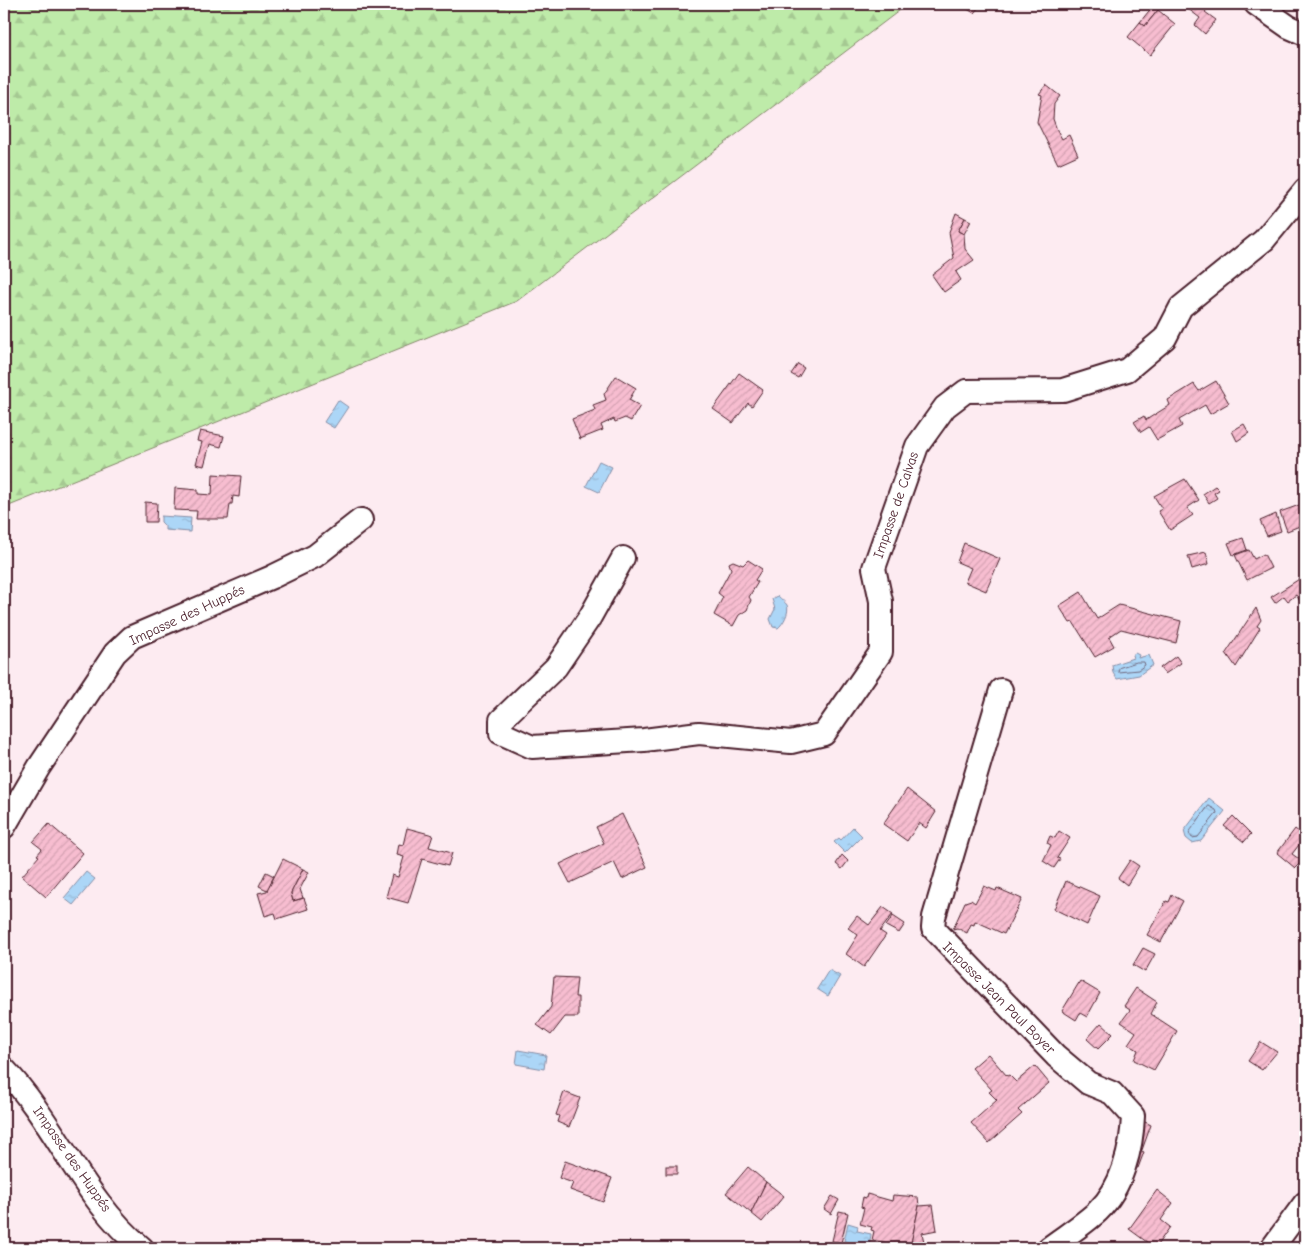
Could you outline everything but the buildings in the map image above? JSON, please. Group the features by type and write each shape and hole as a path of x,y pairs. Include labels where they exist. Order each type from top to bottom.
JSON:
{"street":[{"path":"1256,4 1289,26 1305,34"},
{"name":"Impasse de Calvas","path":"623,558 590,617 556,667 501,720 501,733 532,747 644,740 699,733 791,742 824,734 881,652 881,601 874,568 917,446 945,407 966,391 1063,390 1127,370 1165,338 1181,307 1264,240 1305,190"},
{"name":"Impasse des Huppés","path":"4,827 39,767 114,653 126,642 315,556 361,520"},
{"name":"Impasse Jean Paul Boyer","path":"1001,690 934,917 933,928 1056,1056 1088,1083 1112,1093 1132,1116 1129,1148 1121,1174 1111,1194 1099,1210 1049,1248"},
{"name":"Impasse des Huppés","path":"4,1070 26,1092 93,1194 126,1235 142,1248"},
{"path":"1272,1248 1305,1203"}],"green space":[{"path":"4,4 908,4 517,301 4,508"}],"water":[{"path":"338,400 348,407 334,428 324,422"},
{"path":"599,461 612,467 599,492 586,486"},
{"path":"161,516 191,518 190,532 165,530 165,526 161,522"},
{"path":"778,596 787,605 788,611 778,628 773,627 770,619 775,609 772,599"},
{"path":"1135,653 1139,655 1138,658 1149,655 1153,665 1139,675 1117,679 1113,673 1112,665 1133,658 1132,655"},
{"path":"1209,798 1225,811 1201,841 1192,843 1186,838 1184,831"},
{"path":"853,827 862,836 845,853 834,842 839,838 841,840"},
{"path":"86,872 95,879 73,905 64,898"},
{"path":"829,970 840,976 828,996 817,989"},
{"path":"518,1050 546,1055 544,1069 516,1064"},
{"path":"848,1223 858,1226 857,1231 871,1234 869,1248 844,1241"}]}
